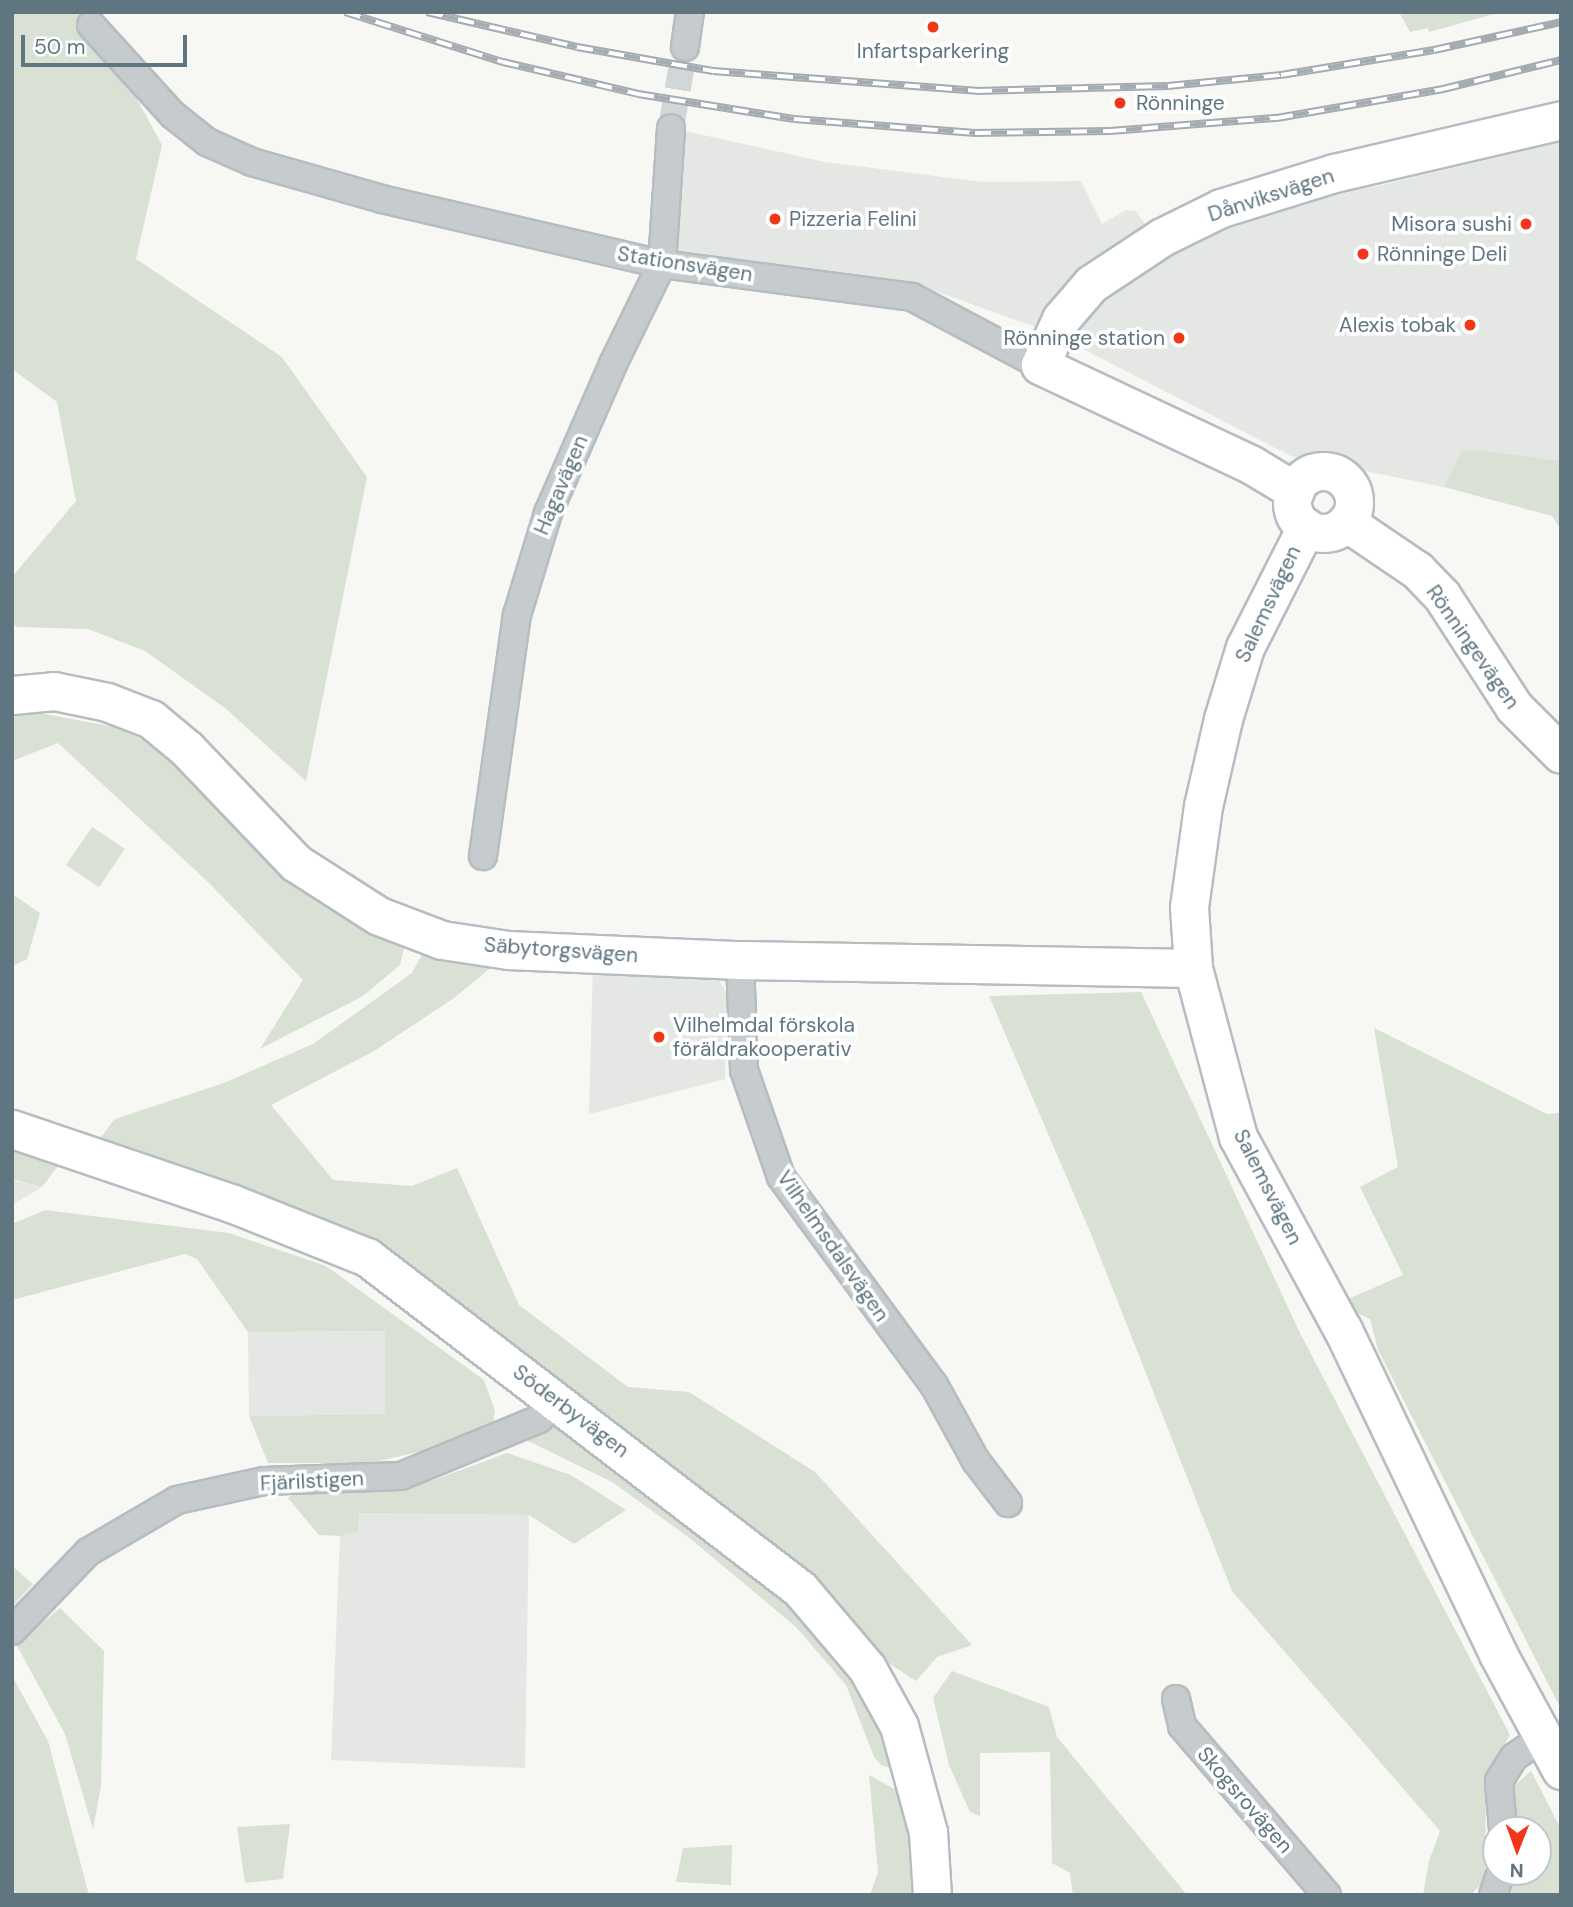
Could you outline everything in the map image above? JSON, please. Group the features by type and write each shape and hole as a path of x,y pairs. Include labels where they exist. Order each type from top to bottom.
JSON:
{"street":[{"path":"685,47 690,12"},
{"name":"Stationsvägen","path":"92,25 173,115 207,142 252,162 359,193 662,264 912,298 1040,365 1251,464 1296,491"},
{"name":"Dånviksvägen","path":"1040,365 1061,319 1091,284 1162,237 1221,208 1334,173 1561,120"},
{"name":"Hagavägen","path":"483,856 517,615 537,541 612,365 662,264 671,128"},
{"path":"1321,469 1340,475 1354,501 1346,522 1332,532 1306,527 1294,510 1296,491 1310,472 1321,469"},
{"name":"Rönningevägen","path":"1346,522 1417,570 1442,596 1514,707 1561,754"},
{"name":"Salemsvägen","path":"1306,527 1245,647 1223,719 1203,806 1189,907 1193,968 1238,1137 1343,1330 1498,1654 1561,1770"},
{"name":"Säbytorgsvägen","path":"12,695 54,691 107,702 150,719 187,750 296,863 379,916 442,940 508,950 740,960 1193,968"},
{"name":"Vilhelmsdalsvägen","path":"740,960 744,1070 780,1177 934,1385 976,1461 1008,1503"},
{"name":"Söderbyvägen","path":"12,1129 56,1147 231,1203 367,1257 557,1399 800,1589 867,1668 899,1726 914,1771 928,1832 932,1895"},
{"name":"Fjärilstigen","path":"12,1631 88,1552 177,1500 264,1481 401,1476 538,1419 557,1399"},
{"name":"Skogsrovägen","path":"1176,1699 1182,1726 1326,1895"},
{"path":"1502,1816 1499,1782 1514,1757 1544,1737"}],"shaded area":[{"path":"12,12 89,12 162,145 136,259 282,357 367,477 306,781 225,708 145,651 88,629 17,627 12,622 12,577 76,501 57,402 12,369"},
{"path":"1399,12 1501,12 1429,32 1428,28 1410,32"},
{"path":"671,128 825,162 983,182 1081,181 1102,224 1126,210 1136,211 1147,228 1284,198 1378,186 1561,142 1561,461 1461,451 1444,487 1291,456 1052,333 924,287 675,254"},
{"path":"1476,450 1561,461 1561,530 1552,516 1444,487 1461,451"},
{"path":"34,712 115,727 152,744 254,843 405,944 400,965 363,996 260,1049 303,980 207,881 58,743 12,761 12,714"},
{"path":"92,827 125,849 99,887 66,865"},
{"path":"12,894 40,913 27,959 12,966"},
{"path":"423,953 494,965 454,998 374,1051 271,1105 333,1180 412,1186 457,1168 519,1305 628,1387 689,1392 815,1472 972,1645 937,1657 916,1681 878,1656 790,1555 442,1291 361,1235 259,1194 97,1142 115,1119 224,1083 313,1044 412,973"},
{"name":"Vilhelmdal förskola föräldrakooperativ","path":"593,963 715,973 727,994 725,1079 589,1114"},
{"path":"1141,992 1300,1333 1510,1735 1486,1776 1486,1816 1482,1816 1482,1882 1471,1895 1423,1895 1429,1861 1440,1831 1232,1591 1091,1234 989,996"},
{"path":"1374,1028 1547,1114 1561,1113 1561,1709 1378,1350 1370,1319 1337,1304 1403,1275 1360,1187 1398,1167"},
{"path":"12,1144 61,1162 42,1187 12,1179"},
{"path":"12,1180 42,1187 12,1205"},
{"path":"45,1210 229,1233 326,1266 484,1380 495,1411 492,1427 441,1447 369,1463 268,1463 249,1416 385,1414 385,1331 248,1332 197,1259 185,1254 12,1300 12,1224"},
{"path":"385,1331 385,1414 249,1416 248,1332"},
{"path":"544,1426 562,1427 803,1613 845,1661 896,1770 881,1765 874,1757 846,1685 796,1627 687,1536 612,1482 524,1439"},
{"path":"507,1453 571,1475 626,1510 574,1544 529,1515 359,1513 358,1532 340,1536 319,1535 288,1498 296,1492 380,1489 434,1480"},
{"path":"359,1513 529,1515 525,1768 331,1760 340,1536 358,1532"},
{"path":"12,1566 33,1584 12,1607"},
{"path":"60,1608 104,1651 101,1786 93,1829 65,1734 16,1644"},
{"path":"952,1671 1049,1707 1057,1737 1187,1895 1073,1895 1070,1873 1052,1863 1050,1752 980,1753 980,1816 970,1812 949,1765 933,1698"},
{"path":"12,1676 48,1741 89,1895 12,1895"},
{"path":"1531,1771 1561,1829 1561,1895 1509,1895 1512,1886 1552,1886 1552,1816 1514,1816 1514,1786"},
{"path":"869,1775 905,1795 917,1895 870,1895 878,1872"},
{"path":"290,1824 283,1879 245,1883 237,1827"},
{"path":"732,1845 731,1885 676,1882 683,1848"}],"tunnel":[{"path":"671,128 685,47"}],"railway":[{"path":"345,12 503,62 638,94 794,119 975,133 1110,131 1277,118 1443,89 1561,60"},
{"path":"427,12 577,47 713,71 976,91 1168,86 1281,75 1434,50 1561,22"}],"place":[{"name":"Infartsparkering","path":"933,27"},
{"name":"Rönninge","path":"1120,103"},
{"name":"Pizzeria Felini","path":"775,219"},
{"name":"Misora sushi","path":"1526,224"},
{"name":"Rönninge Deli","path":"1363,254"},
{"name":"Alexis tobak","path":"1470,325"},
{"name":"Rönninge station","path":"1179,338"},
{"name":"Vilhelmdal förskola föräldrakooperativ","path":"659,1037"}]}
